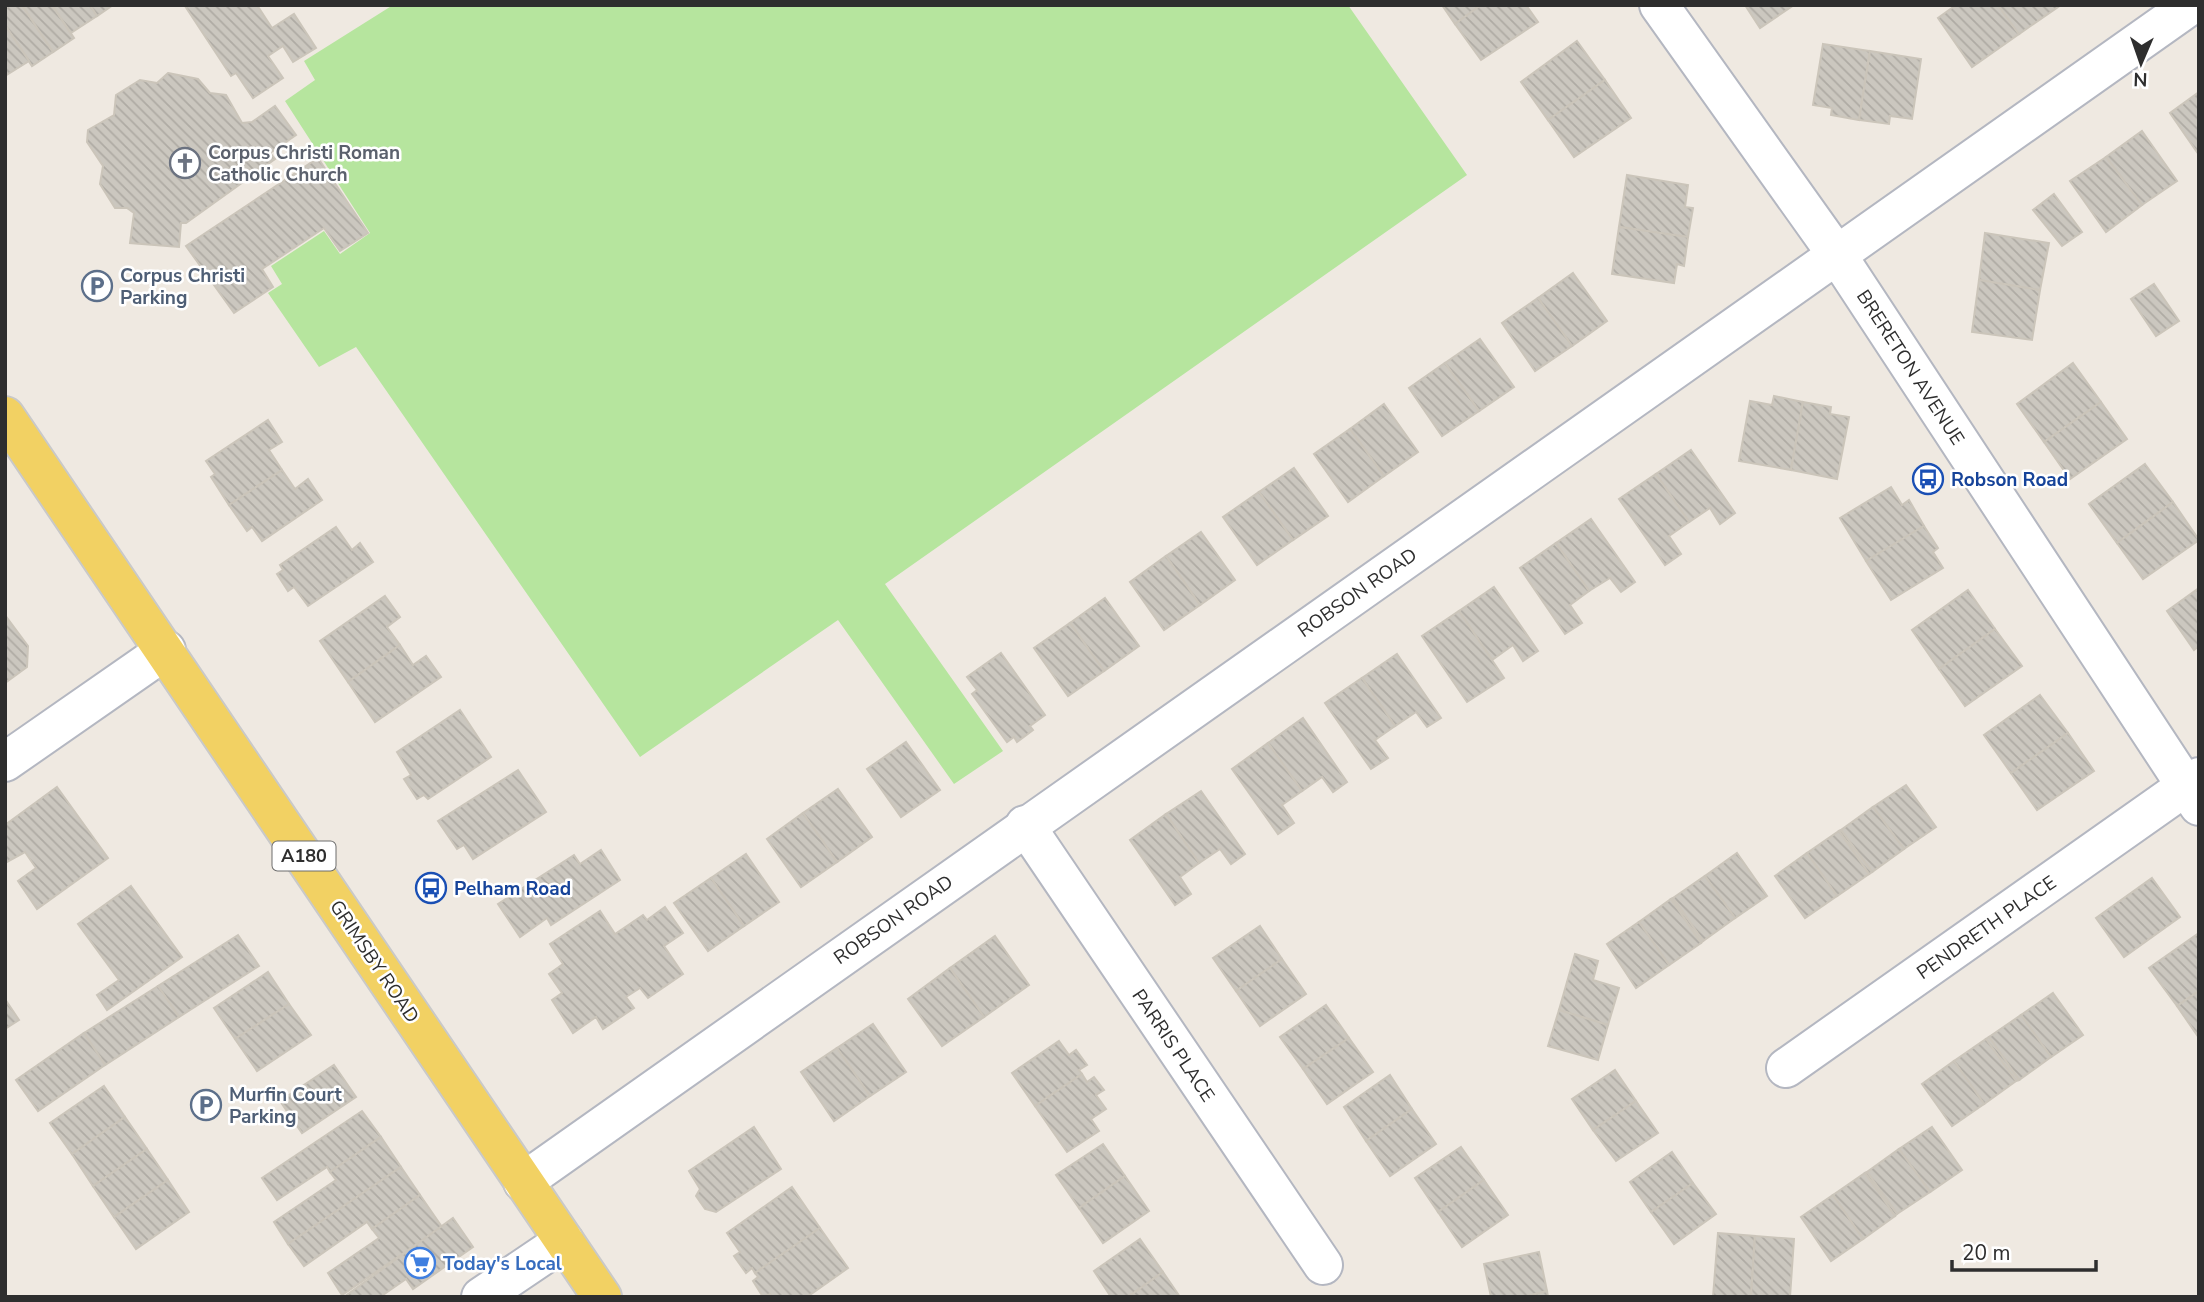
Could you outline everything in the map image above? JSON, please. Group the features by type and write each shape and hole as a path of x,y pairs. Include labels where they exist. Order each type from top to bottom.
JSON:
{"main road":[{"name":"GRIMSBY ROAD","path":"5,416 602,1297"}],"street":[{"name":"BRERETON AVENUE","path":"1659,5 1837,255 2195,790"},
{"name":"ROBSON ROAD","path":"523,1182 1025,825 2191,5"},
{"path":"5,762 166,650"},
{"name":"PENDRETH PLACE","path":"1786,1068 2195,790"},
{"name":"PARRIS PLACE","path":"1025,825 1323,1265"},
{"path":"481,1297 564,1241"}],"green space":[{"path":"393,5 1348,5 1467,175 885,584 1003,751 954,784 838,620 640,757 356,347 319,367 268,293 282,284 271,266 324,231 340,254 370,233 285,101 315,80 304,61"}],"building":[{"path":"22,5 53,52 32,66 5,25 5,8"},
{"path":"22,5 52,5 74,38 53,52"},
{"path":"52,5 90,5 97,16 71,33"},
{"path":"90,5 113,5 97,16"},
{"path":"257,5 272,28 294,14 316,48 293,62 283,46 268,56 283,78 253,98 236,73 231,76 185,6"},
{"path":"1442,5 1481,5 1455,24"},
{"path":"1481,5 1526,5 1538,22 1481,60 1455,24"},
{"path":"1745,5 1794,5 1760,28"},
{"path":"1956,5 1998,5 2019,34 1972,67 1938,18"},
{"path":"1998,5 2061,5 2019,34"},
{"path":"5,25 29,61 5,76"},
{"path":"1577,41 1605,80 1548,120 1521,82"},
{"path":"1823,44 1870,51 1859,120 1831,115 1832,108 1813,105"},
{"path":"1870,51 1921,59 1912,119 1890,116 1889,124 1859,120"},
{"name":"Corpus Christi Roman Catholic Church","path":"168,73 198,79 210,93 226,95 242,123 252,122 275,106 296,135 270,153 275,159 186,223 181,223 179,247 130,243 134,213 127,208 115,208 100,184 103,166 87,142 88,130 114,115 116,95 140,80 157,83"},
{"path":"1605,80 1631,118 1574,157 1548,120"},
{"path":"2199,92 2199,155 2170,113"},
{"path":"2142,131 2177,181 2142,205 2106,157"},
{"path":"2106,157 2142,205 2106,232 2070,181"},
{"path":"318,158 368,233 340,251 324,228 262,269 273,287 234,313 186,246"},
{"path":"1627,175 1688,185 1685,207 1693,208 1688,237 1619,227"},
{"path":"2054,194 2082,232 2062,246 2033,210"},
{"path":"1619,227 1688,237 1684,266 1677,264 1674,283 1612,274"},
{"path":"1985,233 2049,243 2040,290 1979,280"},
{"path":"1573,273 1607,321 1572,346 1538,298"},
{"path":"1979,280 2040,290 2032,340 1972,332"},
{"path":"2154,284 2179,321 2156,336 2131,299"},
{"path":"1538,298 1572,346 1535,371 1502,323"},
{"path":"1480,339 1514,387 1479,411 1445,363"},
{"path":"1445,363 1479,411 1442,436 1409,388"},
{"path":"2073,363 2101,402 2044,442 2017,404"},
{"path":"1774,396 1803,402 1791,470 1739,461 1750,401 1772,405"},
{"path":"1803,402 1831,407 1830,414 1849,417 1837,479 1791,470"},
{"path":"2101,402 2127,439 2070,479 2044,442"},
{"path":"1384,404 1418,452 1384,476 1350,429"},
{"path":"268,420 282,442 269,450 282,470 229,505 211,477 215,474 206,461"},
{"path":"1350,429 1384,476 1348,502 1314,454"},
{"path":"1691,450 1735,513 1720,524 1710,508 1689,522 1656,474"},
{"path":"2145,464 2173,502 2117,543 2089,504"},
{"path":"1294,468 1328,516 1293,540 1259,492"},
{"path":"282,470 295,489 308,479 322,500 262,541 252,527 247,531 229,505"},
{"path":"1656,474 1689,522 1669,536 1681,554 1665,565 1619,499"},
{"path":"1891,487 1902,505 1909,500 1924,526 1866,561 1840,518"},
{"path":"1259,492 1293,540 1257,565 1223,517"},
{"path":"2173,502 2199,540 2143,579 2117,543"},
{"path":"1591,519 1635,582 1621,592 1610,578 1589,591 1556,543"},
{"path":"1924,526 1938,548 1933,552 1943,568 1891,600 1866,561"},
{"path":"336,527 352,550 360,543 373,562 308,606 294,587 288,591 277,574 283,570 280,565"},
{"path":"1201,532 1235,580 1200,605 1166,556"},
{"path":"1556,543 1589,591 1570,605 1582,623 1565,634 1520,568"},
{"path":"1166,556 1200,605 1164,630 1130,582"},
{"path":"1494,587 1538,651 1523,661 1513,645 1492,660 1459,611"},
{"path":"2199,588 2199,646 2194,650 2167,611"},
{"path":"1968,590 1995,629 1939,669 1912,630"},
{"path":"385,596 400,617 387,627 400,645 348,682 320,641"},
{"path":"1105,598 1139,646 1104,671 1070,623"},
{"path":"1459,611 1504,678 1467,702 1422,636"},
{"path":"5,615 28,646 27,667 5,683"},
{"path":"1070,623 1104,671 1068,696 1034,648"},
{"path":"1995,629 2022,666 1965,706 1939,669"},
{"path":"400,645 413,665 426,656 441,677 375,722 348,682"},
{"path":"1001,653 1045,715 1030,726 1033,730 1017,742 1014,737 1007,742 972,694 977,690 967,677"},
{"path":"1397,654 1441,718 1427,727 1416,712 1395,726 1362,678"},
{"path":"1362,678 1395,726 1375,740 1388,758 1371,769 1325,703"},
{"path":"2040,695 2068,733 2011,773 1984,735"},
{"path":"460,710 491,757 428,799 424,795 417,799 404,779 411,775 397,752"},
{"path":"1303,718 1347,782 1333,792 1322,777 1302,791 1268,743"},
{"path":"2068,733 2094,771 2037,810 2011,773"},
{"path":"906,742 940,790 901,817 867,769"},
{"path":"1268,743 1302,791 1282,805 1294,823 1278,834 1232,769"},
{"path":"518,770 546,812 473,859 464,845 457,849 438,821"},
{"path":"1906,785 1936,827 1904,849 1873,807"},
{"path":"57,787 108,858 37,909 18,881 36,868 25,852 5,863 5,825"},
{"path":"838,789 872,837 837,862 803,813"},
{"path":"1201,791 1245,854 1231,864 1220,849 1199,863 1166,814"},
{"path":"1873,807 1904,849 1872,872 1841,830"},
{"path":"803,813 837,862 801,887 767,839"},
{"path":"1166,814 1199,863 1180,877 1191,894 1175,905 1130,840"},
{"path":"1841,830 1872,872 1869,874 1839,831"},
{"path":"1839,831 1869,874 1837,896 1807,853"},
{"path":"601,850 620,880 551,925 547,918 520,937 498,904 574,855 580,864"},
{"path":"1737,853 1767,896 1735,918 1705,876"},
{"path":"1807,853 1837,896 1805,918 1775,876"},
{"path":"746,854 779,902 744,926 711,878"},
{"path":"1705,876 1735,918 1703,941 1673,898"},
{"path":"711,878 744,926 708,951 674,903"},
{"path":"2152,878 2180,917 2124,957 2096,918"},
{"path":"131,886 182,957 107,1010 97,995 119,980 78,924"},
{"path":"1673,898 1703,941 1701,943 1671,899"},
{"path":"1671,899 1701,943 1669,965 1639,922"},
{"path":"665,907 683,933 664,946 683,974 648,998 640,988 626,997 634,1008 603,1029 596,1017 573,1033 552,1000 562,993 549,974 563,964 550,944 600,911 615,934 643,915 647,920"},
{"path":"1639,922 1669,965 1636,988 1607,944"},
{"path":"1260,926 1282,959 1236,991 1213,958"},
{"path":"2199,933 2199,991 2177,1006 2149,968"},
{"path":"238,935 259,966 179,1017 158,986"},
{"path":"995,936 1029,985 984,1017 950,968"},
{"path":"1575,954 1598,961 1593,980 1619,988 1608,1025 1559,1010"},
{"path":"1282,959 1306,994 1260,1026 1236,991"},
{"path":"950,968 984,1017 942,1046 908,999"},
{"path":"268,972 289,1004 235,1039 214,1008"},
{"path":"158,986 179,1017 105,1065 84,1033"},
{"path":"2199,991 2199,1038 2177,1006"},
{"path":"2053,993 2083,1035 2051,1057 2021,1015"},
{"path":"5,999 19,1020 5,1029"},
{"path":"289,1004 311,1035 257,1071 235,1039"},
{"path":"1326,1005 1349,1038 1303,1069 1280,1037"},
{"path":"1559,1010 1608,1025 1598,1060 1548,1046"},
{"path":"2021,1015 2051,1057 2019,1080 1989,1037"},
{"path":"873,1024 906,1072 870,1096 837,1048"},
{"path":"84,1033 105,1065 38,1111 16,1080"},
{"path":"1989,1037 2019,1080 2016,1081 1986,1039"},
{"path":"1349,1038 1373,1072 1327,1104 1303,1069"},
{"path":"1986,1039 2016,1081 1984,1104 1954,1061"},
{"path":"1059,1041 1069,1055 1076,1050 1087,1065 1079,1070 1082,1074 1035,1106 1012,1073"},
{"path":"837,1048 870,1096 834,1121 801,1072"},
{"path":"1954,1061 1984,1104 1952,1126 1922,1084"},
{"path":"334,1065 356,1097 302,1133 280,1101"},
{"path":"1615,1070 1636,1101 1593,1130 1572,1099"},
{"path":"1082,1074 1087,1082 1094,1077 1104,1090 1096,1095 1106,1109 1091,1119 1099,1131 1067,1152 1035,1106"},
{"path":"1390,1075 1412,1109 1366,1141 1344,1107"},
{"path":"104,1086 125,1117 72,1154 50,1123"},
{"path":"1636,1101 1658,1133 1616,1161 1593,1130"},
{"path":"1412,1109 1436,1144 1390,1176 1366,1141"},
{"path":"362,1111 381,1137 330,1172 327,1167 277,1200 262,1178"},
{"path":"125,1117 147,1149 93,1186 72,1154"},
{"path":"754,1127 781,1169 716,1212 705,1209 696,1196 700,1189 689,1171"},
{"path":"1932,1127 1962,1170 1930,1192 1899,1149"},
{"path":"381,1137 401,1167 288,1244 274,1222 336,1180 330,1172"},
{"path":"1103,1144 1125,1176 1079,1208 1056,1175"},
{"path":"1461,1147 1484,1180 1438,1212 1415,1178"},
{"path":"147,1149 168,1180 114,1217 93,1186"},
{"path":"1899,1149 1930,1192 1897,1214 1867,1172"},
{"path":"1672,1152 1693,1183 1651,1212 1630,1182"},
{"path":"401,1167 420,1195 372,1229 367,1222 304,1266 288,1244"},
{"path":"1867,1172 1897,1214 1895,1216 1865,1173"},
{"path":"1865,1173 1895,1216 1863,1239 1833,1195"},
{"path":"1125,1176 1149,1211 1103,1243 1079,1208"},
{"path":"168,1180 189,1212 136,1249 114,1217"},
{"path":"1484,1180 1508,1215 1462,1247 1438,1212"},
{"path":"1693,1183 1716,1214 1674,1244 1651,1212"},
{"path":"792,1187 820,1228 755,1273 752,1268 746,1273 734,1256 740,1252 727,1233"},
{"path":"420,1195 442,1227 342,1295 328,1273 379,1238 372,1229"},
{"path":"1833,1195 1863,1239 1831,1261 1801,1217"},
{"name":"Today's Local","path":"453,1218 473,1247 413,1289 406,1279 380,1297 344,1297"},
{"path":"820,1228 848,1268 807,1297 772,1297 770,1294 763,1297 753,1281 758,1277 755,1273"},
{"path":"1718,1233 1755,1236 1751,1297 1713,1297"},
{"path":"1755,1236 1794,1239 1790,1297 1751,1297"},
{"path":"1140,1239 1163,1272 1128,1297 1111,1297 1094,1271"},
{"path":"1539,1252 1547,1291 1524,1297 1491,1297 1484,1264"},
{"path":"1163,1272 1180,1297 1128,1297"},
{"path":"1547,1291 1548,1297 1524,1297"}],"place":[{"name":"Corpus Christi Roman Catholic Church","path":"185,163"},
{"name":"Corpus Christi Parking","path":"97,286"},
{"name":"Robson Road","path":"1928,479"},
{"name":"Pelham Road","path":"431,888"},
{"name":"Murfin Court Parking","path":"206,1105"},
{"name":"Today's Local","path":"420,1263"}]}
